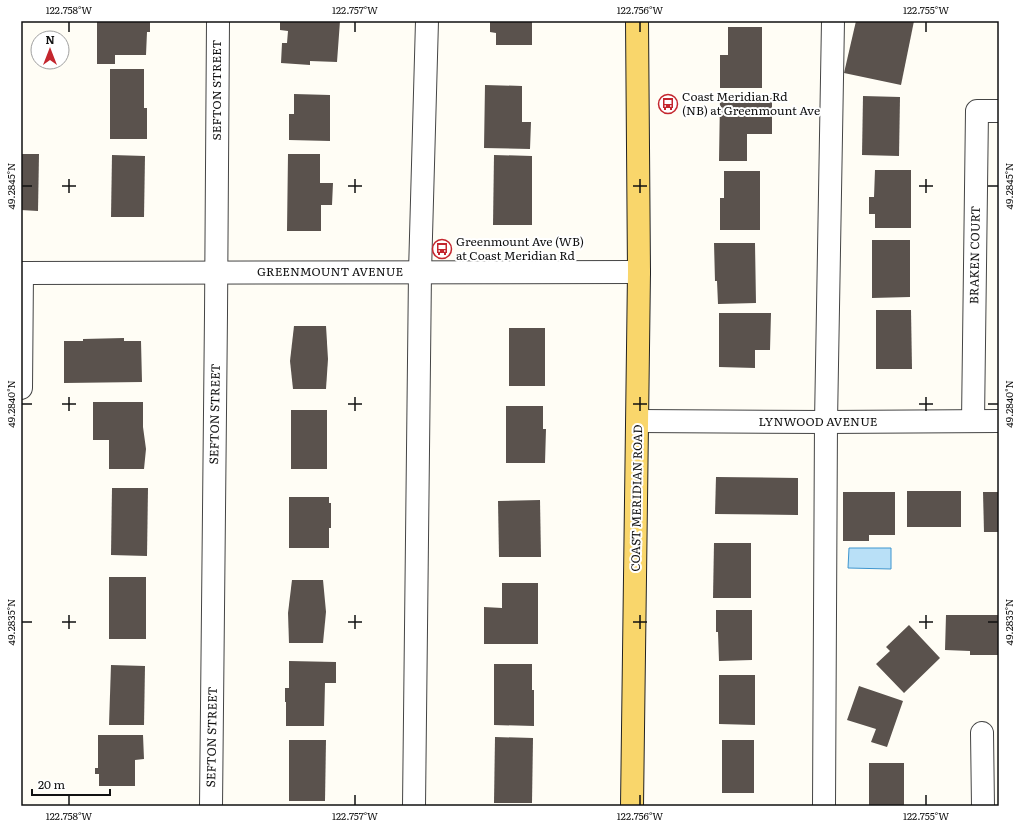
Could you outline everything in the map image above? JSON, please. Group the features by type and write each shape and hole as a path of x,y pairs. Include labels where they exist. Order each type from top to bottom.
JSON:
{"main road":[{"name":"COAST MERIDIAN ROAD","path":"632,806 639,272 637,21"}],"street":[{"name":"SEFTON STREET","path":"211,806 218,21"},
{"path":"414,806 420,272 427,21"},
{"path":"824,806 826,422 833,21"},
{"name":"BRAKEN COURT","path":"973,421 977,111 999,111"},
{"name":"GREENMOUNT AVENUE","path":"22,272 639,272"},
{"path":"21,388 22,272"},
{"name":"LYNWOOD AVENUE","path":"638,421 999,421"},
{"path":"982,733 983,806"}],"water":[{"path":"849,548 891,548 891,569 848,568"}],"building":[{"path":"97,21 150,22 150,32 147,32 146,55 115,55 115,64 97,64"},
{"path":"280,21 340,21 337,62 310,61 310,65 281,63 282,43 287,43 288,31 280,30"},
{"path":"490,21 532,21 532,45 496,45 496,33 490,32"},
{"path":"856,21 914,21 901,85 844,73"},
{"path":"728,27 762,27 762,88 720,88 720,55 728,55"},
{"path":"110,69 144,69 144,108 147,108 147,139 110,139"},
{"path":"485,85 522,86 522,122 531,122 530,149 484,148"},
{"path":"294,94 330,95 330,141 289,140 289,114 294,114"},
{"path":"863,96 900,97 899,156 862,155"},
{"path":"720,98 772,98 772,134 747,134 747,161 719,161"},
{"path":"21,154 39,154 38,211 21,210"},
{"path":"288,154 320,154 320,183 333,183 332,205 321,205 321,231 287,231"},
{"path":"112,155 145,156 144,217 111,217"},
{"path":"494,155 532,156 532,225 493,225"},
{"path":"875,170 911,170 911,228 875,228 875,214 869,214 869,197 874,197"},
{"path":"724,171 760,171 760,230 720,230 720,198 724,198"},
{"path":"872,240 910,240 910,297 872,298"},
{"path":"714,243 755,243 756,303 718,304 717,281 715,281"},
{"path":"876,310 911,310 912,369 876,369"},
{"path":"719,313 771,313 770,350 755,350 755,368 719,367"},
{"path":"294,326 326,326 328,359 326,389 293,389 290,361"},
{"path":"509,328 545,328 545,386 509,386"},
{"path":"124,338 124,341 141,341 142,382 64,383 64,341"},
{"path":"93,402 143,402 143,427 146,449 144,469 109,469 109,440 93,440"},
{"path":"506,406 543,406 543,429 546,429 545,463 506,463"},
{"path":"291,410 327,410 327,469 291,469"},
{"path":"716,477 798,478 798,515 715,514"},
{"path":"112,488 148,488 147,556 111,555"},
{"path":"907,491 961,491 961,527 907,527"},
{"path":"843,492 895,492 895,535 869,535 869,541 843,541"},
{"path":"983,492 999,492 999,532 984,532"},
{"path":"289,497 329,497 329,503 331,503 331,528 329,528 329,548 289,548"},
{"path":"540,500 541,557 499,557 498,501"},
{"path":"714,543 751,543 751,598 713,598"},
{"path":"109,577 146,577 146,639 109,639"},
{"path":"292,580 323,580 326,612 323,643 289,643 288,613"},
{"path":"502,583 538,583 538,644 484,644 484,607 502,608"},
{"path":"716,610 752,610 752,660 719,661 718,632 716,632"},
{"path":"946,615 999,615 998,655 970,655 970,651 945,650"},
{"path":"909,625 940,658 904,693 876,664 890,651 886,647"},
{"path":"289,661 336,662 336,683 325,683 324,726 286,726 285,688 289,688"},
{"path":"494,664 532,664 534,726 494,725"},
{"path":"111,665 145,666 144,725 109,725"},
{"path":"719,675 755,675 755,725 719,724"},
{"path":"859,686 903,701 887,747 871,742 876,729 847,720"},
{"path":"98,735 143,735 144,759 135,760 135,786 99,786 99,774 95,774 95,768 98,768"},
{"path":"495,737 533,738 532,803 494,803"},
{"path":"289,740 326,740 325,801 289,801"},
{"path":"722,740 754,740 754,793 722,793"},
{"path":"869,763 904,763 904,806 869,806"}],"place":[{"name":"Coast Meridian Rd (NB) at Greenmount Ave","path":"668,104"},
{"name":"Greenmount Ave (WB) at Coast Meridian Rd","path":"442,249"}]}
